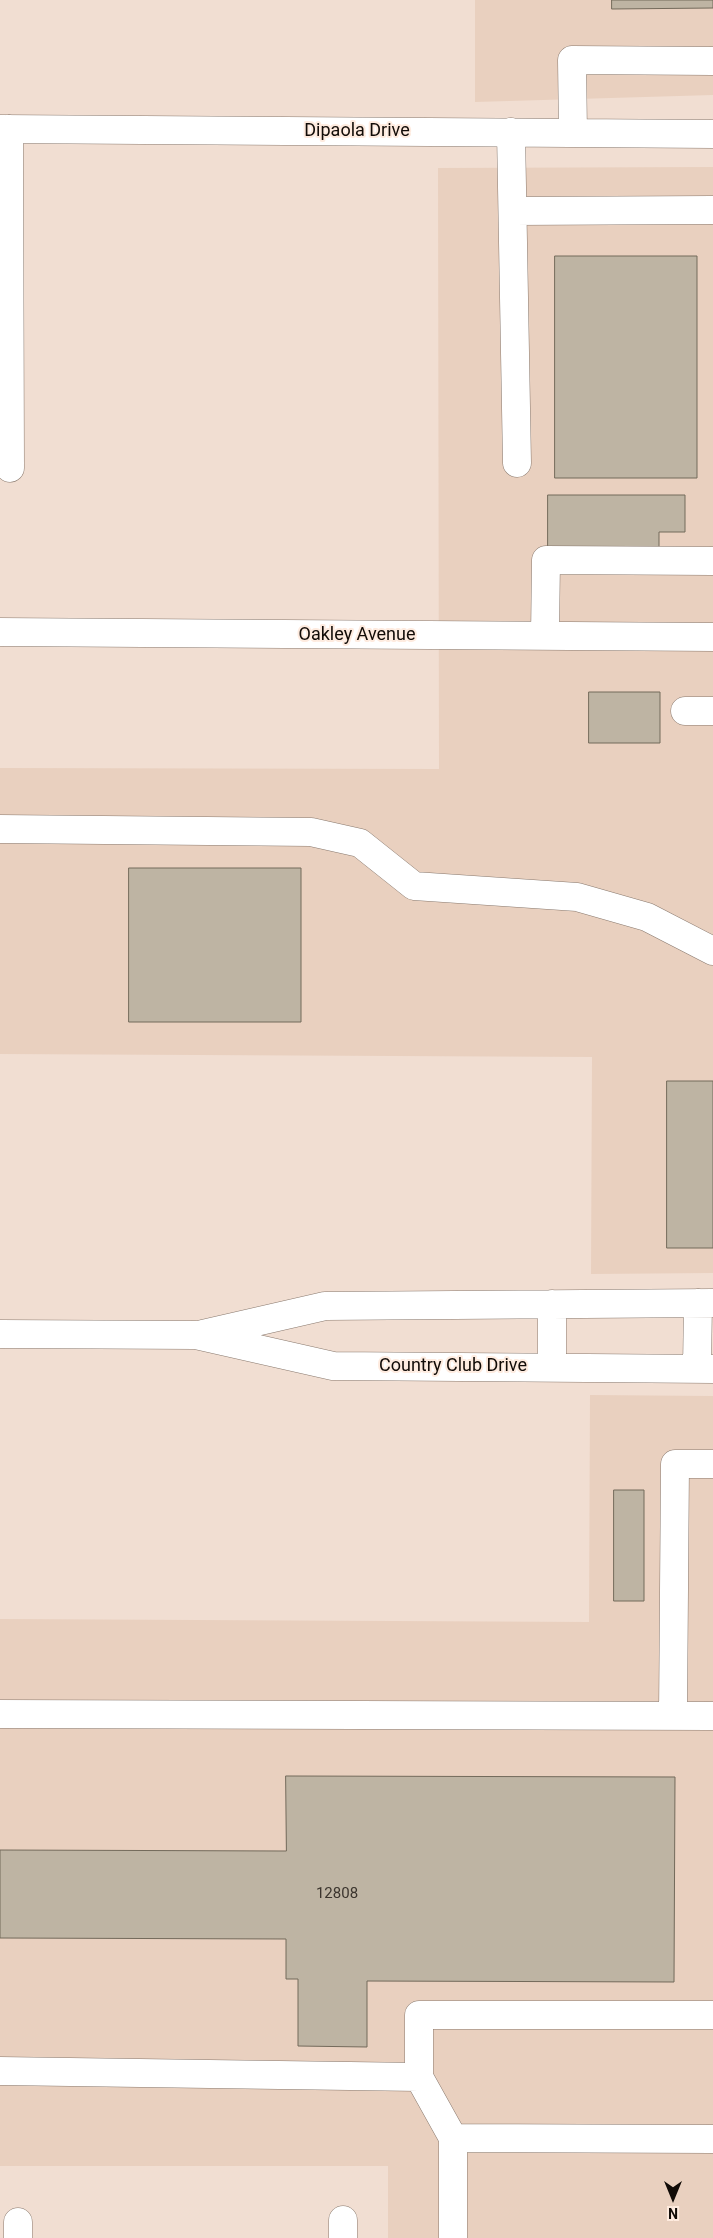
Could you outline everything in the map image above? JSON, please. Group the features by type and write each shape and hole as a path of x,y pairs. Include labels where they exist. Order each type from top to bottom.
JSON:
{"street":[{"path":"573,133 572,60 713,61"},
{"path":"5,129 10,468"},
{"name":"Dipaola Drive","path":"5,129 713,134"},
{"path":"511,132 518,463"},
{"path":"513,211 713,210"},
{"path":"545,636 546,560 713,561"},
{"name":"Oakley Avenue","path":"0,632 713,637"},
{"path":"685,711 713,711"},
{"path":"0,829 311,832 360,843 414,886 577,897 647,917 713,951"},
{"path":"705,1303 705,1368"},
{"name":"Country Club Drive","path":"196,1335 325,1306 705,1303"},
{"path":"552,1304 552,1367"},
{"name":"Country Club Drive","path":"0,1334 196,1335 333,1366 705,1368"},
{"path":"673,1716 675,1464 713,1464"},
{"path":"0,1714 713,1716"},
{"path":"453,2238 453,2138 419,2077 419,2015 713,2015"},
{"path":"0,2071 419,2077"},
{"path":"453,2138 713,2139"}],"shaded area":[{"path":"475,0 713,0 713,95 475,102"},
{"path":"713,167 713,1273 591,1274 592,1057 0,1054 0,768 439,769 438,168"},
{"path":"590,1395 713,1396 713,2238 388,2238 388,2166 0,2166 0,1619 589,1622"}],"building":[{"path":"612,0 713,0 713,8 612,9"},
{"path":"555,256 697,256 697,478 555,478"},
{"path":"548,495 685,495 685,532 659,532 659,551 548,551"},
{"path":"589,692 660,692 660,743 589,743"},
{"path":"129,868 301,868 301,1022 129,1022"},
{"path":"667,1081 713,1081 713,1248 667,1248"},
{"path":"614,1490 644,1490 644,1601 614,1601"},
{"path":"286,1776 675,1777 674,1982 367,1981 367,2047 298,2046 298,1979 286,1979 286,1939 0,1938 0,1850 286,1851"}]}
